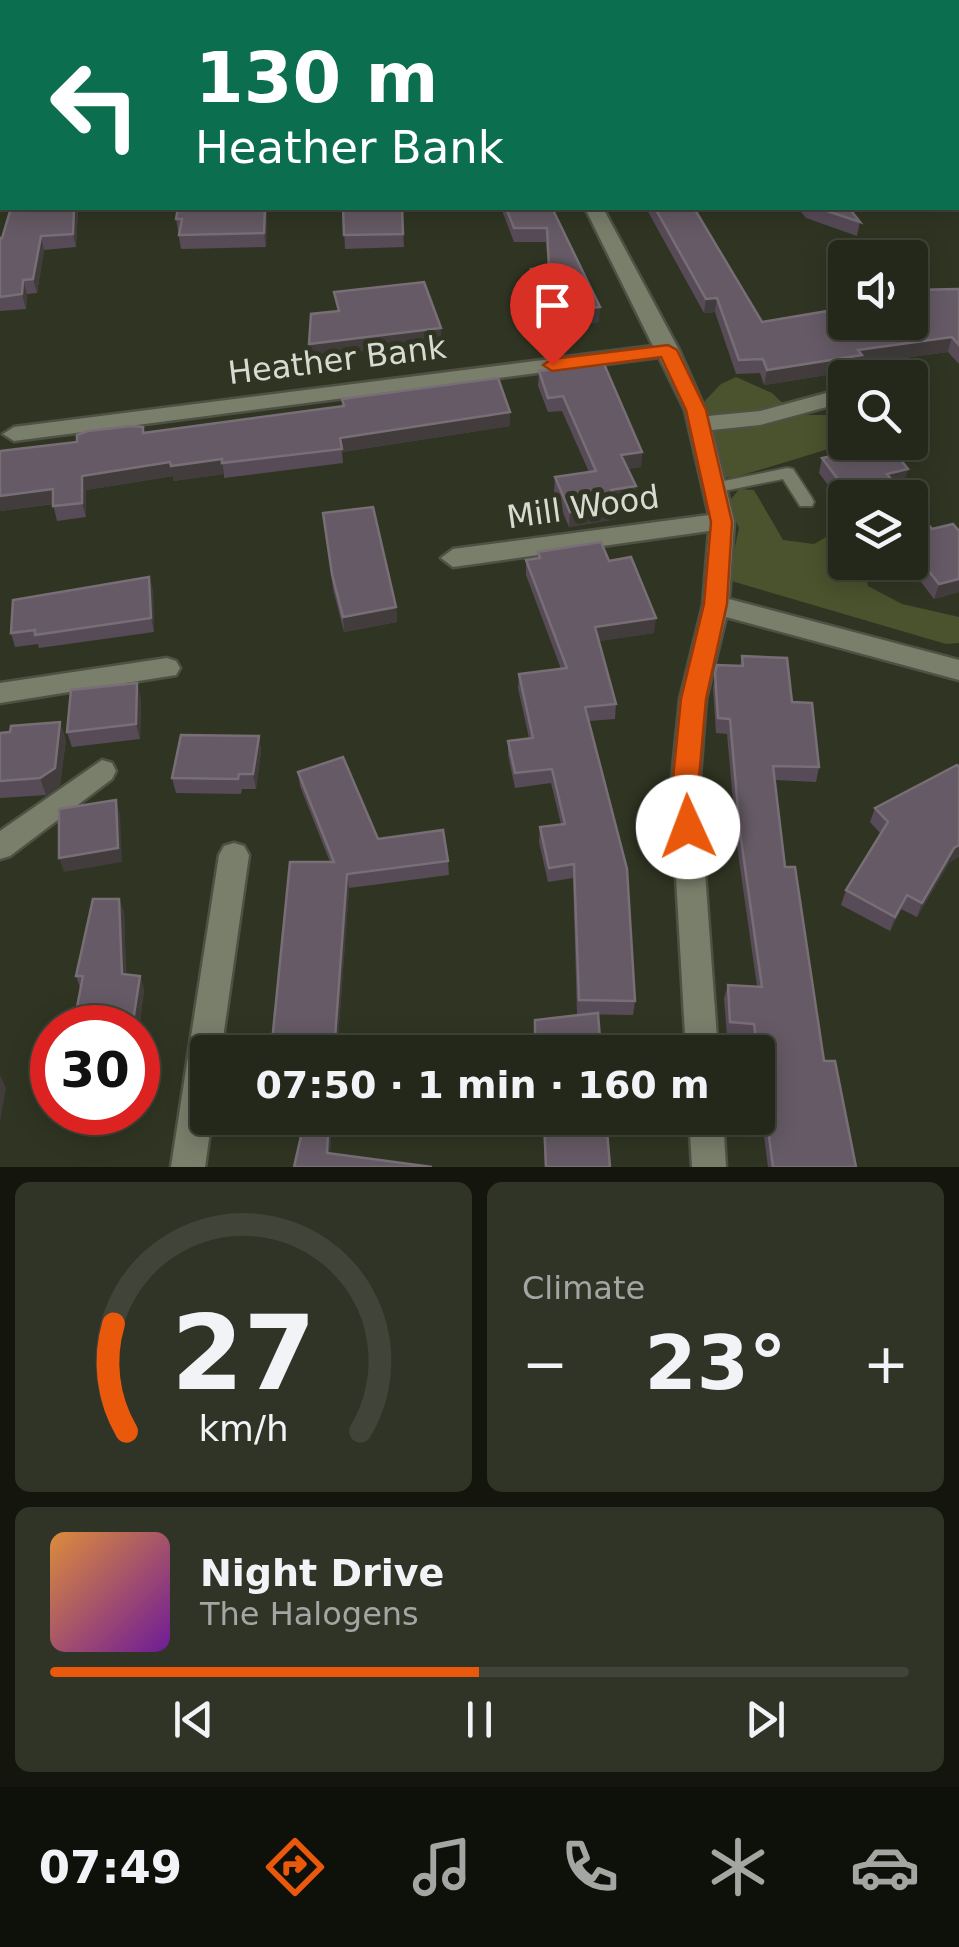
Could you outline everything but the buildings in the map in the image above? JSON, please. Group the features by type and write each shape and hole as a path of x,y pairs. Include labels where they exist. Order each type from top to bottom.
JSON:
{"street":[{"path":"595,210 668,350 700,424 722,522 716,604 693,699 685,789 701,1035"},
{"name":"Heather Bank","path":"14,434 668,350"},
{"path":"700,424 760,418 828,400"},
{"name":"Mill Wood","path":"454,558 722,522"},
{"path":"716,604 959,670"},
{"path":"0,694 166,668"},
{"path":"0,846 102,772"},
{"path":"188,1167 234,855"},
{"path":"707,1135 709,1167"}],"lane":[{"path":"714,488 787,474 806,502"}],"green space":[{"path":"736,377 772,393 795,415 828,414 828,449 733,478 720,477 699,407 721,384"},
{"path":"739,489 754,490 783,540 814,544 828,536 828,580 867,580 868,586 902,604 959,617 959,643 946,644 728,580 739,528 728,503"}],"route":[{"path":"552,365 668,350 696,410 722,522 716,604 693,699 685,789 688,827"}]}
